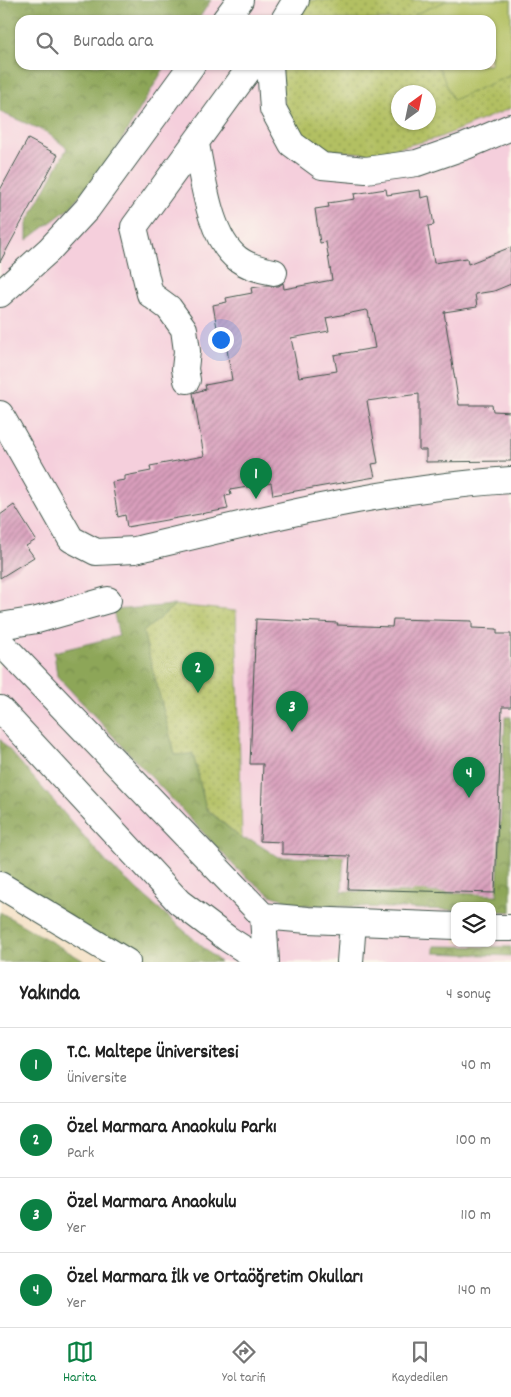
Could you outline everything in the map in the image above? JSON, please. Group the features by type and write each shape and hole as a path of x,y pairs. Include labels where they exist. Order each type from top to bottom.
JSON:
{"street":[{"path":"229,15 240,0"},
{"path":"287,15 296,0"},
{"path":"0,294 49,250 87,209 188,70"},
{"path":"187,380 185,369 187,351 184,329 169,308 150,294 134,227 248,70"},
{"path":"270,70 273,109 292,144 322,166 366,170 417,162 466,146 511,127"},
{"path":"196,144 210,208 222,240 238,259 254,268 274,272"},
{"path":"0,414 71,539 96,552 136,550 373,496 468,483 511,480"},
{"path":"0,626 37,620 108,600"},
{"path":"0,642 263,916 265,962"},
{"path":"0,709 178,902 228,939 265,962"},
{"path":"0,886 127,962"},
{"path":"263,916 451,926"},
{"path":"350,962 353,922"},
{"path":"496,928 511,928"}],"shaded area":[{"path":"0,0 511,0 511,962 144,962 0,876"}],"green space":[{"path":"0,0 211,0 201,15 15,15 15,70 163,70 114,153 71,207 27,240 27,223 67,148 46,132 0,112"},
{"path":"305,0 511,0 511,108 438,138 373,154 319,149 288,119 278,80 279,70 496,70 496,15 295,15"},
{"path":"449,0 511,0 511,75 453,100 440,70 496,70 496,15 415,14"},
{"path":"175,605 236,611 242,839 206,808 193,754 175,755 143,632"},
{"path":"175,605 143,632 175,755 193,754 206,809 242,839 253,841 278,857 329,858 336,714 351,703 342,891 411,893 418,722 432,723 427,892 497,895 505,717 511,717 511,912 496,911 496,902 451,902 451,910 301,905 270,895 237,869 57,676 54,652 119,636 113,610"},
{"path":"0,739 107,863 220,962 144,962 0,876"},
{"path":"0,912 86,962 0,962"},
{"path":"434,946 511,947 511,956 434,953"}],"building":[{"path":"28,139 58,155 0,262 0,190"},
{"path":"386,189 387,195 420,190 421,198 429,196 434,225 428,226 434,263 467,258 468,264 511,247 511,284 494,291 475,294 477,307 444,312 459,405 492,405 493,411 511,412 511,461 426,462 426,450 419,450 419,394 367,401 378,463 372,464 375,477 273,495 271,483 230,490 231,495 225,496 228,509 127,527 125,515 118,517 112,482 125,480 125,476 151,471 150,466 204,456 193,393 206,389 205,385 232,380 225,337 219,339 213,305 227,302 226,298 252,293 251,288 279,286 283,283 284,289 332,280 326,242 320,243 315,209 329,207 328,203 355,199 354,194","holes":["368,311 375,348 334,355 337,371 299,377 291,338 329,331 326,318"]},
{"path":"14,505 36,540 26,546 34,557 0,578 0,515"},
{"path":"256,619 392,627 393,619 472,621 472,628 497,629 497,634 511,634 511,707 502,707 495,893 348,889 350,856 282,854 282,842 260,841 263,764 250,764"}],"place":[{"name":"T.C. Maltepe Üniversitesi","path":"256,499"},
{"name":"Özel Marmara Anaokulu Parkı","path":"198,693"},
{"name":"Özel Marmara Anaokulu","path":"292,732"},
{"name":"Özel Marmara İlk ve Ortaöğretim Okulları","path":"469,798"}]}
